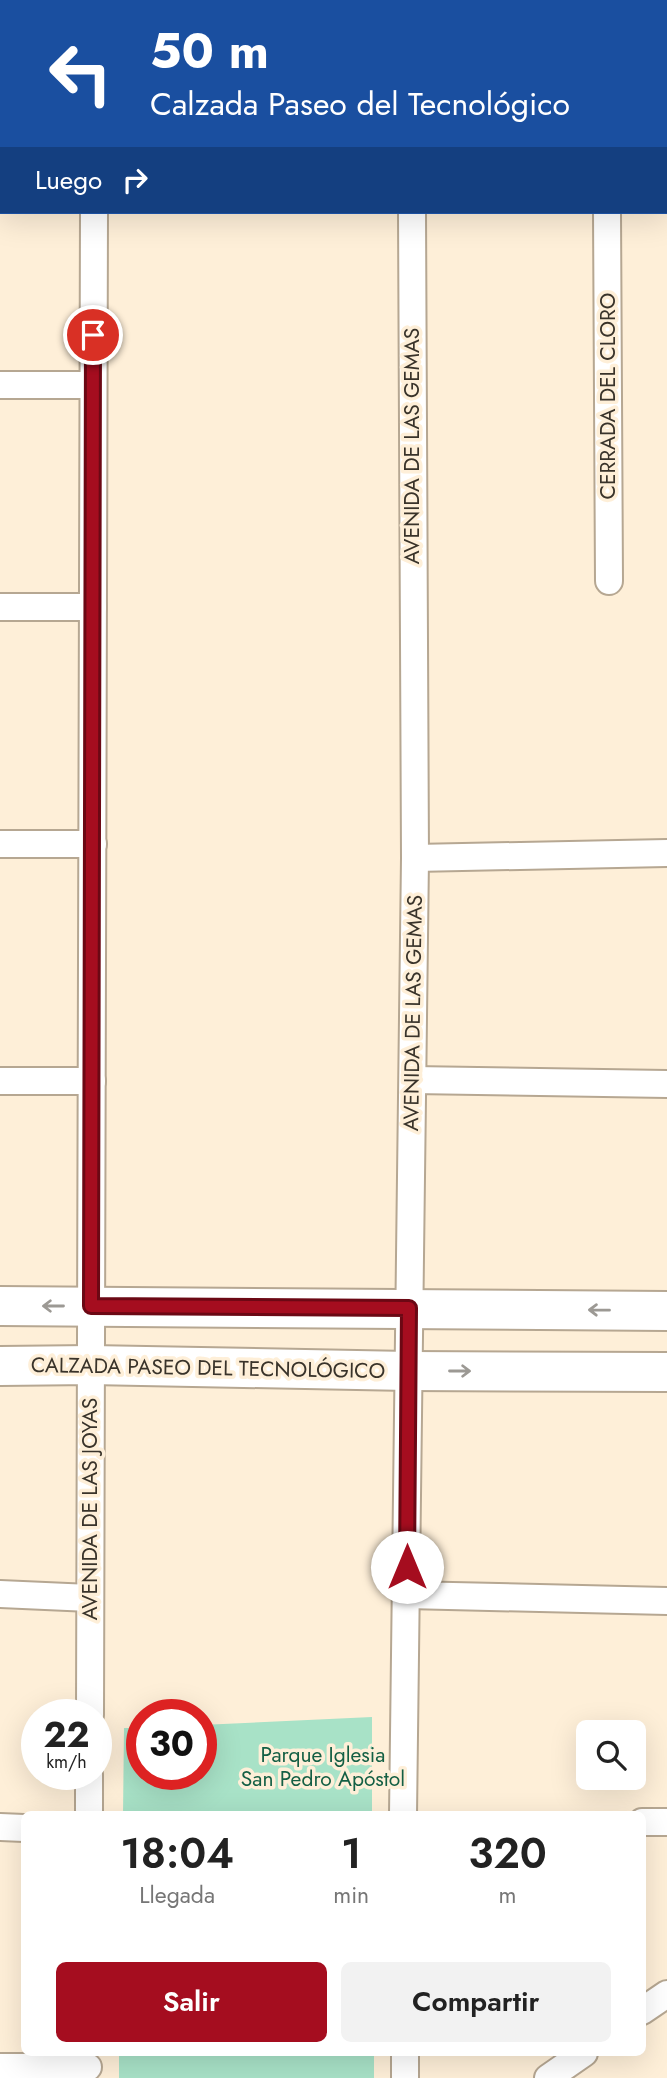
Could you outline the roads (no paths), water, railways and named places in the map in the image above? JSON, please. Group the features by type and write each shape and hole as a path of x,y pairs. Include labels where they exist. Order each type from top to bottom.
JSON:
{"main road":[{"path":"0,1306 667,1311"},
{"name":"CALZADA PASEO DEL TECNOLÓGICO","path":"0,1366 667,1372"}],"street":[{"name":"AVENIDA DE LAS JOYAS","path":"90,1699 94,214"},
{"name":"AVENIDA DE LAS GEMAS","path":"403,1811 415,858 412,214"},
{"name":"CERRADA DEL CLORO","path":"607,214 609,581"},
{"path":"0,385 93,385"},
{"path":"0,607 93,607"},
{"path":"0,844 93,844"},
{"path":"415,858 667,853"},
{"path":"412,1080 667,1084"},
{"path":"0,1081 92,1081"},
{"path":"0,1594 90,1598"},
{"path":"407,1595 667,1601"},
{"path":"89,1790 89,1811"},
{"path":"646,1822 667,1822"},
{"path":"0,1827 21,1828"},
{"path":"646,2008 667,1994"},
{"path":"405,2056 405,2078"},
{"path":"548,2078 580,2056"},
{"path":"0,2067 88,2066"}],"park label":[{"name":"Parque Iglesia San Pedro Apóstol","path":"323,1767"}]}
